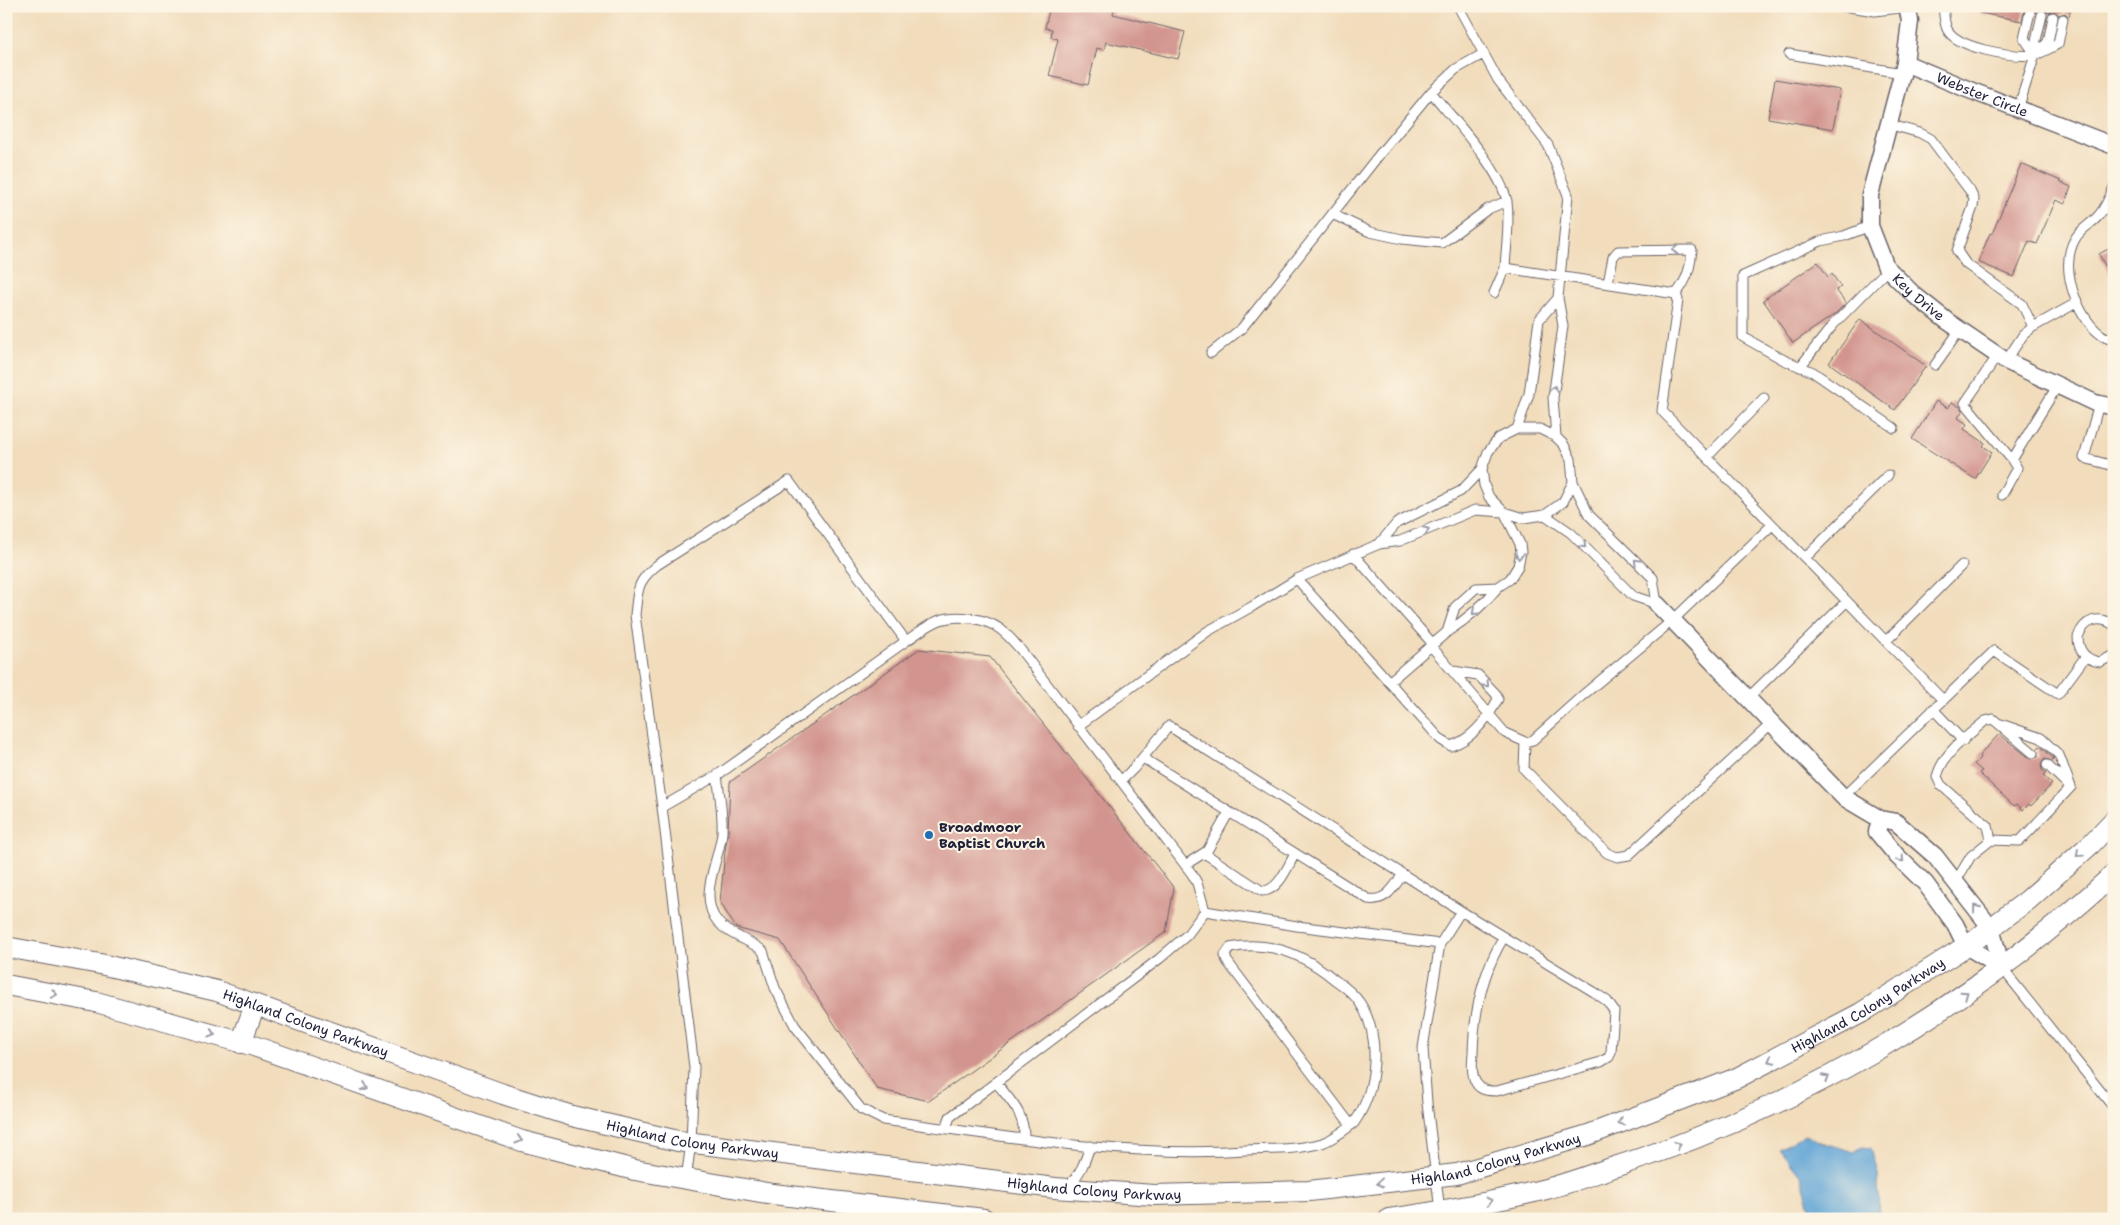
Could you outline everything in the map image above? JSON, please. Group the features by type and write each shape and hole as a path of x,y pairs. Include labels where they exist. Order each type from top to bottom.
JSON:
{"street":[{"path":"1903,68 1910,21 1907,7"},
{"name":"Webster Circle","path":"1903,68 2114,146"},
{"name":"Key Drive","path":"1903,68 1870,195 1870,226 1888,269 1913,294 1960,330 2002,358 2106,406"},
{"path":"1657,604 1843,797 1880,819 1896,822 1934,856 1956,881 1991,928 2002,968"},
{"path":"1880,819 1877,832 1897,856 1925,883 1955,924 1966,946 2002,968"},
{"name":"Highland Colony Parkway","path":"6,947 119,968 217,991 503,1094 572,1116 678,1142 1057,1188 1154,1195 1309,1191 1457,1174 1588,1135 1737,1078 1861,1014 1966,946 2028,900 2091,844 2114,820"},
{"path":"1389,1219 1441,1215 1546,1189 1654,1155 1756,1114 1859,1061 1947,1007 2002,968 2066,918 2114,874"},
{"path":"6,985 96,1002 241,1043 522,1141 636,1170 773,1194 984,1219"},
{"path":"241,1043 255,1005"}],"lane":[{"path":"1458,6 1498,80 1548,145 1568,195 1558,298 1563,326 1553,398 1556,437"},
{"path":"1843,6 1875,11 1907,7"},
{"path":"1943,6 1948,30 1962,41 1983,49 2014,55 2035,55 2058,44 2063,19"},
{"path":"2030,12 2024,38 2035,55"},
{"path":"2018,109 2035,55 2036,40 2042,15"},
{"path":"2035,55 2048,42 2053,17"},
{"path":"1211,354 1242,328 1431,92 1456,69 1483,54"},
{"path":"1789,54 1903,68"},
{"path":"1431,92 1468,137 1499,180 1506,201 1508,227 1504,268 1494,294"},
{"path":"1888,124 1920,133 1931,139 1970,191 1974,199 1973,207 1957,251 1966,264 2022,304 2033,327"},
{"path":"2114,187 2099,216 2085,226 2075,239 2068,256 2072,292 2086,317 2100,334 2114,341"},
{"path":"1332,214 1370,232 1402,239 1442,243 1488,209 1506,201"},
{"path":"1870,226 1844,236 1821,241 1744,276 1743,337 1784,360 1813,372 1894,428"},
{"path":"1608,283 1613,257 1618,251 1692,250 1690,271 1686,282 1676,294"},
{"path":"1504,268 1676,294"},
{"path":"1800,366 1833,325 1888,269"},
{"path":"1676,294 1678,300 1662,411 1943,700"},
{"path":"1517,429 1529,394 1538,320 1558,298"},
{"path":"2002,495 2017,468 1965,404 2023,334 2078,302"},
{"path":"1935,365 1960,330"},
{"path":"2012,460 2058,385"},
{"path":"1706,457 1764,398"},
{"path":"2106,406 2084,458 2114,466"},
{"path":"1379,544 1398,522 1461,492 1482,469 1488,452 1499,438 1517,429 1540,429 1556,437 1564,445 1571,459 1573,482 1589,514 1653,578 1657,604 1633,596 1571,533 1545,515"},
{"path":"1389,682 1447,632 1467,619 1489,599 1498,587 1510,578 1518,566 1521,552 1520,544 1504,512 1489,497 1484,486 1482,469"},
{"path":"1804,558 1888,475"},
{"path":"686,1179 691,1143 694,1067 662,807 635,615 638,589 644,576 657,565 789,481 906,641"},
{"path":"1078,726 1208,631 1297,579 1353,554 1379,544 1400,541 1475,510 1504,512 1524,518 1545,515 1563,502 1573,482"},
{"path":"1353,554 1505,733 1525,742 1533,740 1583,695 1673,620 1772,524"},
{"path":"1886,641 1962,565"},
{"path":"1297,579 1441,740 1451,746 1463,742 1490,715 1498,699 1496,694 1478,675 1453,672"},
{"path":"1447,632 1455,607 1476,588 1498,587"},
{"path":"1748,698 1847,601"},
{"path":"662,807 717,776 930,624 951,618 972,619 999,628 1020,649 1186,865 1197,882 1205,912"},
{"path":"2114,624 2101,619 2093,620 2086,623 2078,637 2078,645 2086,656 2093,661 2100,662 2114,656"},
{"path":"1843,797 1994,650 2058,694 2086,656"},
{"path":"1933,710 1962,742"},
{"path":"1991,840 1988,826 1941,785 1936,777 1939,767 1945,757 1986,720 1993,719 2001,724 2033,753"},
{"path":"1525,742 1524,769 1607,853 1617,857 1629,855 1772,723"},
{"path":"2001,724 2041,738 2059,755 2072,787"},
{"path":"1120,781 1143,758 1168,726 1461,911 1504,937 1594,992 1612,1007 1614,1011 1611,1052 1606,1060 1497,1091 1482,1089 1476,1084 1472,1067 1478,1002 1489,966 1504,937"},
{"path":"1143,758 1368,900 1374,900 1386,895 1403,874"},
{"path":"2047,766 2072,787"},
{"path":"717,776 722,826 710,894 712,912 717,921 731,934 763,951 775,988 795,1026 861,1109 883,1120 1024,1139 1170,1152 1219,1152 1305,1146 1324,1142 1352,1125 1366,1102 1373,1073 1374,1053 1370,1029 1360,1003 1322,969 1305,959 1271,947 1253,946 1230,948 1225,955 1227,961 1352,1125"},
{"path":"1956,881 1971,856 1991,840 2020,841 2072,787"},
{"path":"1186,865 1204,853 1229,812"},
{"path":"1204,853 1262,890 1268,890 1277,884 1295,854"},
{"path":"1441,1215 1427,1103 1423,1048 1440,944 1461,911"},
{"path":"946,1128 950,1117 1159,959 1187,935 1205,912"},
{"path":"1205,912 1440,944"},
{"path":"2002,968 2114,1108"},
{"path":"996,1082 1021,1116 1024,1126 1024,1139"},
{"path":"1057,1188 1068,1186 1077,1177 1090,1146"}],"water":[{"path":"1806,1134 1820,1142 1854,1152 1862,1147 1871,1148 1878,1173 1879,1219 1814,1219 1801,1177 1779,1149"}],"building":[{"path":"1050,6 1115,6 1113,14 1185,32 1178,59 1106,42 1104,50 1097,48 1088,85 1049,76 1058,39 1051,37 1052,29 1045,28"},
{"path":"1980,6 2025,6 2022,21 1980,13"},
{"path":"2032,6 2071,6 2069,17 2065,13 2059,15 2054,11 2048,13 2043,9 2036,13"},
{"path":"1775,79 1840,90 1833,129 1768,118"},
{"path":"2021,164 2071,187 2065,204 2056,200 2037,244 2029,241 2014,277 1978,262 1990,233 1992,234"},
{"path":"2114,246 2114,283 2099,254"},
{"path":"1818,262 1828,277 1832,274 1841,287 1836,290 1846,303 1835,314 1793,343 1763,300"},
{"path":"1860,319 1926,366 1895,410 1829,363"},
{"path":"1936,401 1948,408 1952,402 1960,407 1963,410 1958,418 1967,424 1964,429 1985,443 1983,446 1992,452 1975,479 1912,439"},
{"name":"Broadmoor Baptist Church","path":"919,649 990,657 1174,888 1166,932 929,1101 877,1089 780,940 736,928 720,902 728,833 730,782"},
{"path":"1999,734 2031,759 2038,757 2037,749 2040,746 2054,759 2052,761 2045,759 2041,764 2042,770 2046,773 2043,776 2052,784 2031,806 2029,804 2023,810 2017,804 2014,806 1979,773 1982,771 1974,764"}],"place":[{"name":"Broadmoor Baptist Church","path":"929,835"}]}
